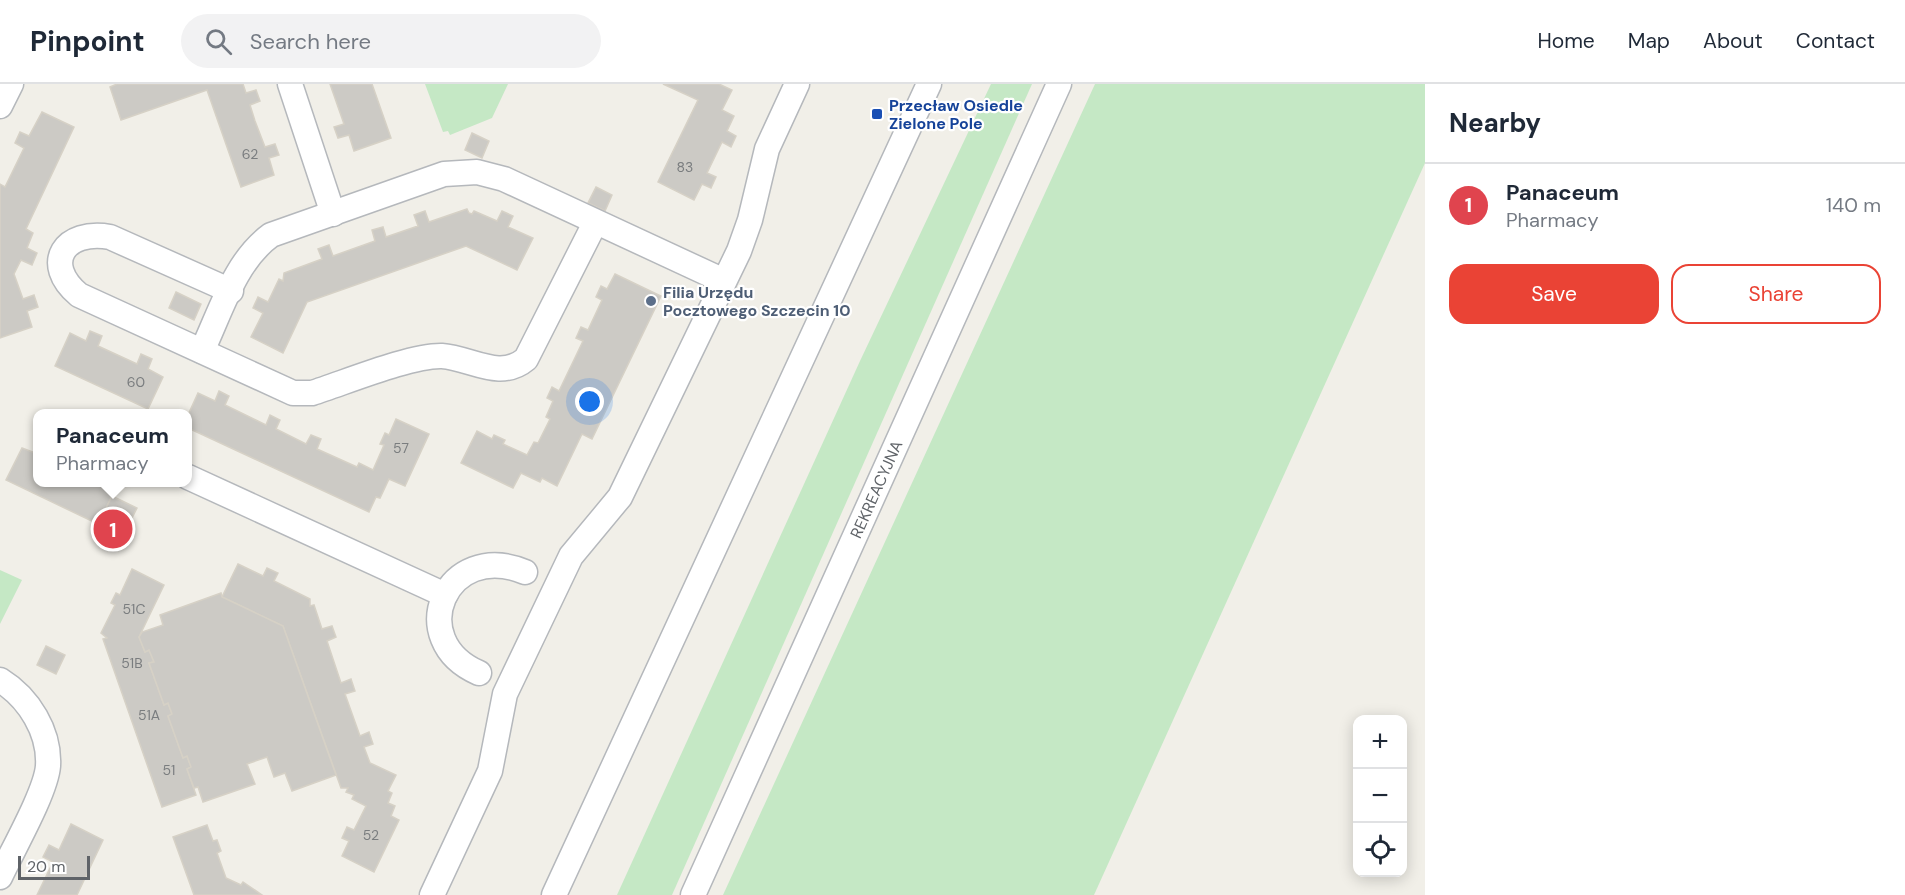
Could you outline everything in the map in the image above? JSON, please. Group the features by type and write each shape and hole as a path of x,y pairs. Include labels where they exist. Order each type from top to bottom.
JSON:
{"street":[{"path":"0,106 11,84"},
{"path":"290,84 333,214"},
{"path":"432,895 490,771 506,694 571,556 620,497 740,250 750,220 766,149 797,84"},
{"path":"554,895 929,84"},
{"name":"REKREACYJNA","path":"693,895 1059,84"},
{"path":"202,351 255,247 272,235 444,174 477,172 504,179 724,281"},
{"path":"231,291 111,237 83,235 70,241 61,261 62,274 68,285 79,295 293,393 312,393 423,357 459,358 493,369 506,370 518,366 526,359 595,223"},
{"path":"192,479 445,595"},
{"path":"479,674 457,661 442,637 439,623 445,595 458,578 476,567 501,565 525,572"},
{"path":"0,680 9,686 33,712 44,737 48,766 44,783 0,878"}],"green space":[{"path":"425,84 508,84 492,118 450,135 448,131 443,132"},
{"path":"991,84 1032,84 672,895 617,895 860,361"},
{"path":"1095,84 1425,84 1425,163 1094,895 723,895"},
{"path":"0,570 22,580 0,624"}],"building":[{"path":"117,84 243,84 246,93 256,90 260,101 250,105 255,121 265,147 275,144 279,155 269,158 274,175 241,187 207,90 121,120 110,87"},
{"path":"330,84 372,84 391,138 354,151 349,135 338,138 334,127 344,124"},
{"path":"663,84 719,84 732,90 722,110 734,116 727,131 736,136 731,147 722,142 707,173 716,177 711,188 702,184 694,200 658,182 698,100"},
{"path":"42,112 74,127 26,229 33,233 27,248 37,253 32,265 21,260 14,274 23,299 34,295 38,307 27,311 32,327 0,338 0,184 5,187 24,148 15,143 20,132 29,136"},
{"path":"472,133 489,141 482,158 465,150"},
{"path":"596,187 612,195 605,211 588,203"},
{"path":"467,209 469,213 472,214 474,211 497,221 502,211 513,216 508,227 533,238 517,270 466,246 307,302 283,353 251,337 263,313 253,308 258,297 268,302 279,279 283,281 284,273 322,259 318,249 329,245 333,256 375,241 372,230 383,227 386,237 418,226 414,215 425,211 429,222"},
{"path":"615,274 661,296 592,439 582,434 557,486 542,478 540,482 521,473 513,488 461,463 477,431 492,439 494,435 505,440 503,444 527,455 534,442 538,443 550,419 546,417 553,401 547,398 552,387 559,391 583,341 576,338 581,327 588,330 602,300 596,297 601,286 607,289"},
{"path":"176,292 201,304 194,320 169,308"},
{"path":"90,331 102,336 98,346 137,364 141,354 152,359 148,369 163,377 148,409 55,366 70,333 86,341"},
{"path":"219,391 229,396 225,405 266,425 270,415 280,420 276,429 306,444 311,435 321,439 317,449 357,467 359,463 373,470 384,445 380,444 385,433 389,435 396,419 429,434 405,486 389,479 380,498 376,497 369,512 192,430 191,409 198,393 215,401"},
{"path":"22,448 33,452 33,487 103,487 114,492 98,524 6,480"},
{"path":"112,496 137,508 121,540 96,528"},
{"path":"238,564 263,576 267,568 278,573 274,581 310,599 310,606 314,605 322,629 332,626 336,637 327,641 341,683 351,679 355,691 345,694 360,736 369,732 373,744 364,747 370,763 396,775 388,791 392,793 388,803 395,806 391,816 399,820 374,872 342,856 349,841 342,838 347,827 354,830 366,806 352,799 354,795 346,792 348,788 341,788 283,626 222,597"},
{"path":"132,569 164,585 139,637 145,652 149,650 154,662 149,663 164,705 168,703 172,714 168,716 183,758 187,756 191,767 187,769 196,795 162,807 103,639 107,638 101,633 115,605 111,603 116,593 120,595"},
{"path":"221,593 222,597 283,626 336,775 292,791 285,773 274,777 267,757 247,764 255,784 203,802 198,787 194,788 187,769 191,767 187,756 183,758 168,716 172,714 168,703 164,705 149,663 154,662 149,650 145,652 139,637 142,632 163,625 160,615"},
{"path":"46,646 65,655 56,674 37,665"},
{"path":"71,824 103,840 77,895 37,895 53,862 43,857 49,845 59,850"},
{"path":"207,825 213,841 217,840 221,851 217,853 226,878 241,885 243,882 262,895 194,895 173,837"}],"place":[{"name":"Przecław Osiedle Zielone Pole","path":"877,114"},
{"name":"Filia Urzędu Pocztowego Szczecin 10","path":"651,301"},
{"name":"Panaceum","path":"113,529"}]}
